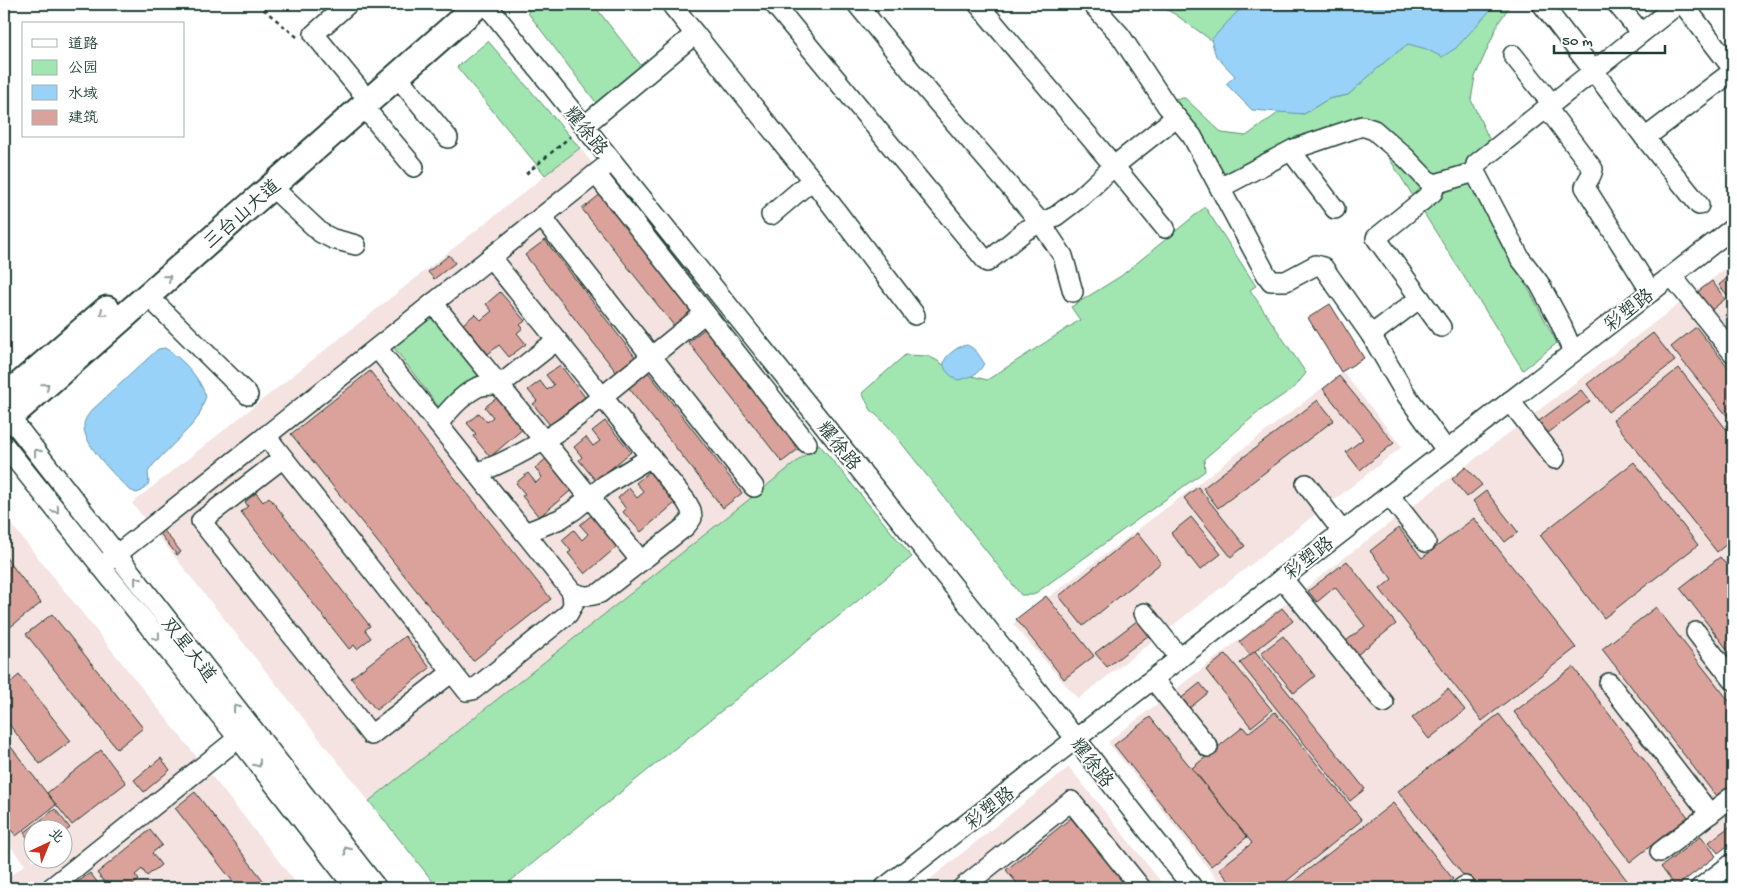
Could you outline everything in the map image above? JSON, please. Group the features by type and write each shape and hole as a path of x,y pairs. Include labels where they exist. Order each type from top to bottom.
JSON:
{"main road":[{"name":"三台山大道","path":"5,412 148,296 272,187 361,97 397,76 473,5"},
{"name":"三台山大道","path":"5,412 361,97 473,5"}],"street":[{"path":"348,4 314,34 414,167"},
{"path":"671,4 812,180 915,315"},
{"path":"774,4 987,262 1026,230 1056,216 1081,197 1114,166 1176,117"},
{"path":"857,4 926,89 1041,223 1063,256 1073,292"},
{"path":"978,4 1164,228"},
{"path":"1092,4 1120,36 1176,117 1192,136 1266,274 1271,280 1286,281 1316,265 1323,267 1371,335 1405,393 1446,450"},
{"path":"1542,4 1699,206"},
{"path":"1617,4 1641,33"},
{"path":"1573,352 1559,320 1539,283 1520,258 1475,172 1476,164 1678,4"},
{"path":"1645,138 1733,70 1683,4"},
{"name":"耀徐路","path":"473,5 584,126 1076,739 1193,888"},
{"path":"584,126 695,34"},
{"path":"1513,55 1593,169 1585,188 1588,195 1651,292"},
{"path":"397,76 448,138"},
{"path":"1220,188 1290,151 1362,126 1374,130 1406,158 1427,180 1435,184 1475,172"},
{"path":"1290,151 1335,208"},
{"path":"101,567 612,161"},
{"path":"596,174 807,443"},
{"path":"771,215 812,180"},
{"path":"1435,184 1433,192 1376,238 1441,327"},
{"path":"272,187 321,233 333,239 356,244"},
{"path":"542,217 754,486"},
{"name":"彩塑路","path":"884,888 1733,228"},
{"path":"377,348 572,592 582,597 600,593 686,526 692,518 691,510 686,501 490,258"},
{"path":"1672,276 1733,353"},
{"path":"148,296 248,395"},
{"path":"1371,335 1420,298"},
{"path":"434,303 641,561"},
{"path":"477,473 513,458 566,426 705,313"},
{"path":"438,424 449,410 476,388 500,385 557,340"},
{"path":"1510,401 1555,459"},
{"name":"双星大道","path":"5,412 117,555 355,888"},
{"path":"266,436 467,691 473,690 568,614 573,605 572,592"},
{"name":"双星大道","path":"4,445 101,567 378,888"},
{"path":"525,534 560,519 611,482 651,457"},
{"path":"283,458 201,521 207,529 371,735 452,672"},
{"path":"1306,484 1342,531"},
{"path":"1389,495 1426,542"},
{"path":"1282,578 1384,703"},
{"path":"1144,613 1180,658"},
{"path":"1696,632 1733,680"},
{"path":"1153,679 1208,748"},
{"path":"1609,683 1710,814"},
{"path":"51,888 244,732"},
{"path":"1660,852 1733,796"},
{"path":"962,888 983,882 1071,801 1141,888"},
{"path":"1700,888 1733,863"}],"path":[{"path":"257,4 298,38 304,40 314,34"},
{"path":"526,174 584,126"}],"shaded area":[{"path":"580,148 819,444 369,801 132,503"},
{"path":"1733,263 1733,837 1666,888 1224,888 1108,742 1348,555"},
{"path":"1343,372 1402,447 1078,699 1013,624"},
{"path":"4,515 300,888 4,888 4,880 22,867 22,870 72,870 72,820 22,820 22,861 4,838"},
{"path":"1069,767 1166,888 919,888"}],"green space":[{"path":"528,4 593,4 643,68 598,105 528,13"},
{"path":"1157,4 1250,4 1242,9 1211,40"},
{"path":"1443,4 1511,4 1499,22 1475,77 1471,100 1491,143 1468,161 1501,237 1557,343 1523,370 1387,155 1361,120 1303,134 1221,177 1168,99 1185,98 1222,133 1246,136 1281,111 1304,114 1328,99 1348,95 1408,44"},
{"path":"488,41 580,148 545,175 457,67"},
{"path":"1205,207 1256,286 1250,290 1306,373 1295,387 1261,410 1204,459 1205,471 1033,595 1021,595 888,426 871,410 862,393 905,355 928,356 953,371 987,380 1080,320 1071,307 1121,276"},
{"path":"431,314 483,377 441,410 395,349 395,345"},
{"path":"819,444 912,557 502,888 438,888 369,801"}],"water":[{"path":"1250,4 1496,4 1456,48 1442,57 1426,49 1408,44 1348,95 1328,99 1304,114 1252,110 1226,84 1235,76 1216,56 1211,40 1237,12"},
{"path":"967,345 975,350 984,363 974,375 958,380 946,371 945,360 955,349"},
{"path":"165,348 190,369 206,396 199,416 153,465 148,472 149,483 142,491 136,493 128,489 94,450 85,433 84,423 91,411 158,349"}],"building":[{"path":"602,193 695,312 675,327 582,209"},
{"path":"545,240 636,358 617,373 525,255"},
{"path":"449,255 455,263 434,279 428,272"},
{"path":"1733,273 1733,302 1719,285"},
{"path":"1712,281 1725,299 1709,312 1695,294"},
{"path":"500,292 525,321 520,325 523,328 517,333 526,344 509,357 499,345 488,354 463,324 475,314 481,320 492,311 486,304"},
{"path":"1330,304 1364,358 1341,372 1308,318"},
{"path":"1732,309 1733,311 1733,326 1725,315"},
{"path":"707,327 801,447 782,462 688,342"},
{"path":"1696,327 1733,373 1733,423 1671,347"},
{"path":"1653,333 1675,361 1608,412 1587,384"},
{"path":"560,365 585,397 550,425 533,404 537,401 528,390 540,381 547,390 554,385 546,375"},
{"path":"1679,368 1733,438 1733,539 1717,552 1613,420"},
{"path":"370,371 551,599 473,661 291,434"},
{"path":"648,372 742,493 723,508 629,388"},
{"path":"1339,376 1394,443 1360,470 1346,452 1363,439 1323,389"},
{"path":"1581,390 1590,401 1548,433 1539,421"},
{"path":"498,397 524,428 490,457 473,436 476,434 467,423 479,413 487,422 493,417 485,407"},
{"path":"1318,400 1334,420 1218,508 1203,488"},
{"path":"605,421 631,452 596,481 579,460 582,457 574,447 586,437 593,446 600,441 592,431"},
{"path":"548,457 574,488 539,517 522,496 525,494 516,483 528,473 536,483 542,477 535,468"},
{"path":"1634,462 1698,545 1604,618 1540,535"},
{"path":"1466,467 1482,485 1467,497 1452,479"},
{"path":"649,472 675,503 641,532 623,512 626,509 618,498 629,488 637,498 644,492 636,483"},
{"path":"1198,487 1245,546 1231,557 1184,498"},
{"path":"1486,491 1518,532 1505,542 1473,501"},
{"path":"256,493 263,502 269,497 370,626 365,630 371,638 357,649 354,645 349,649 241,512 248,506 245,502"},
{"path":"593,514 619,545 585,574 568,553 571,551 562,540 574,530 582,540 588,534 580,525"},
{"path":"1191,517 1221,554 1200,570 1171,533"},
{"path":"1474,518 1576,648 1482,721 1380,589 1392,579 1370,551 1399,528 1422,558"},
{"path":"162,528 181,552 177,555 158,531"},
{"path":"1137,533 1161,563 1083,626 1059,596"},
{"path":"4,555 41,603 4,632"},
{"path":"1720,557 1733,573 1733,657 1680,588"},
{"path":"1347,561 1396,624 1357,655 1346,641 1365,626 1335,587 1317,602 1308,591"},
{"path":"1046,596 1094,656 1064,679 1016,619"},
{"path":"1656,607 1733,706 1733,783 1716,796 1602,649"},
{"path":"1282,608 1293,621 1250,655 1239,642"},
{"path":"52,614 143,728 117,749 26,634"},
{"path":"1142,617 1153,632 1107,667 1095,653"},
{"path":"405,636 430,668 376,710 351,678"},
{"path":"1283,636 1315,676 1294,693 1261,653"},
{"path":"1255,651 1365,789 1350,801 1240,663"},
{"path":"1226,654 1272,710 1251,727 1206,670"},
{"path":"1573,667 1688,817 1630,862 1514,712"},
{"path":"19,675 71,741 40,764 4,718 4,688"},
{"path":"1200,683 1208,693 1187,710 1179,700"},
{"path":"1448,689 1465,710 1429,739 1412,718"},
{"path":"1275,712 1362,820 1278,888 1235,888 1219,869 1252,843 1192,768 1243,727 1248,733"},
{"path":"1499,714 1633,888 1473,888 1398,791"},
{"path":"1150,717 1247,837 1211,866 1114,745"},
{"path":"4,738 56,805 37,820 22,820 22,831 16,836 4,820"},
{"path":"101,750 126,783 72,825 72,820 68,820 47,793"},
{"path":"161,758 170,770 144,792 134,780"},
{"path":"195,792 269,888 238,888 175,808"},
{"path":"1393,803 1453,879 1442,888 1285,888"},
{"path":"55,809 64,820 41,820"},
{"path":"1071,818 1128,888 1021,888 1006,870"},
{"path":"1733,824 1733,842 1718,853 1709,842"},
{"path":"150,830 162,845 152,853 161,865 147,876 142,869 135,875 139,880 128,888 109,888 97,873"},
{"path":"1701,836 1716,856 1676,887 1661,867"},
{"path":"90,873 102,888 70,888"}]}
